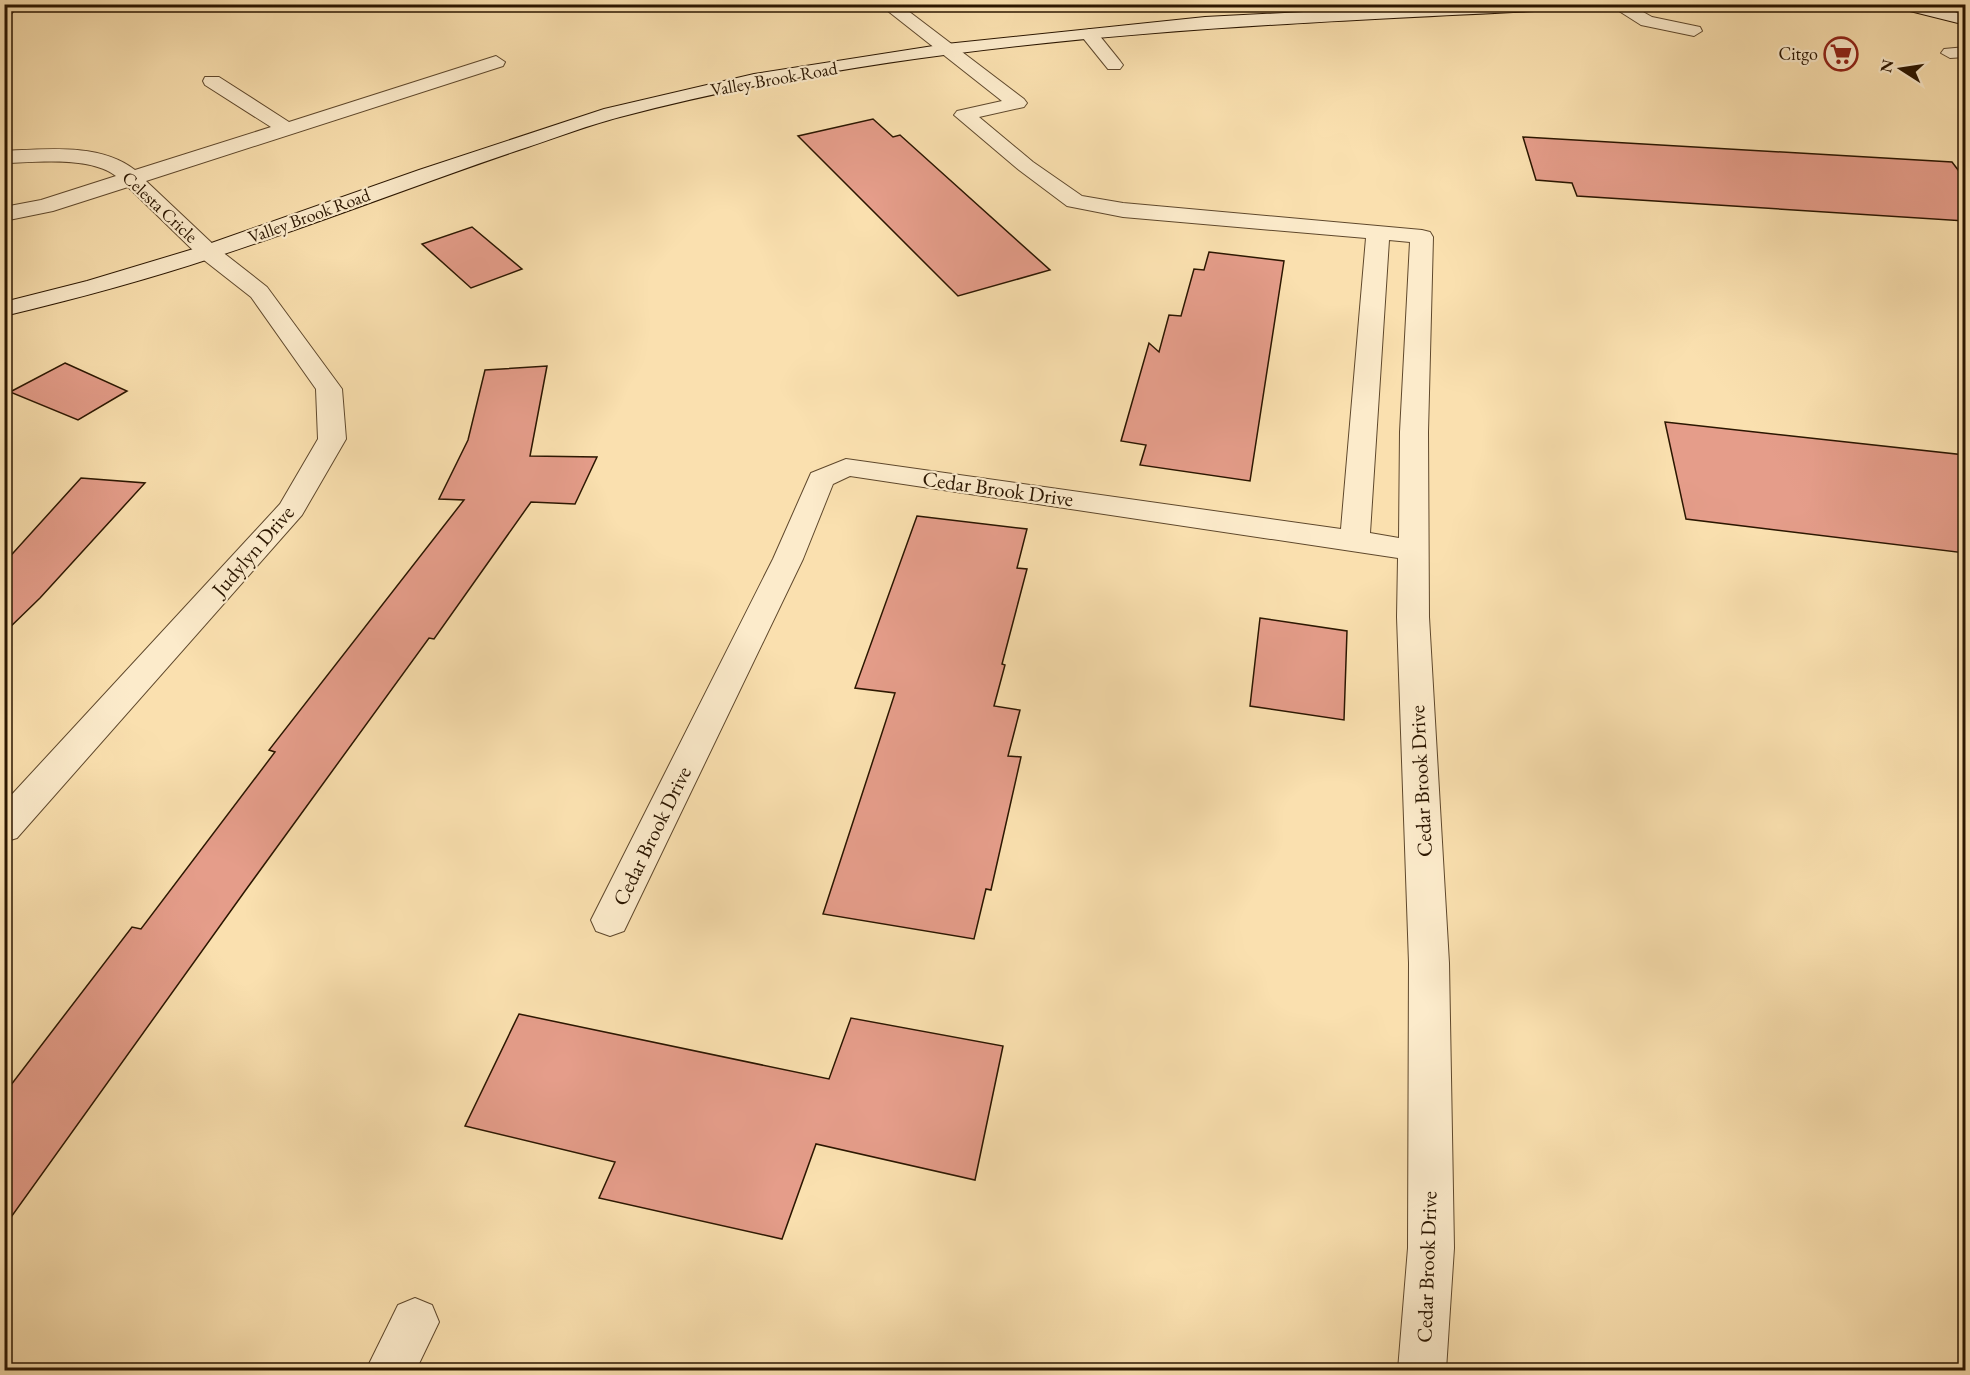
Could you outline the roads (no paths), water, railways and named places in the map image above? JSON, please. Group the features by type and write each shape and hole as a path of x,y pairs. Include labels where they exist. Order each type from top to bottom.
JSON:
{"street":[{"path":"4,11 12,4"},
{"path":"887,4 946,49"},
{"name":"Valley Brook Road","path":"4,309 95,286 208,252 437,170 611,113 754,80 946,49 1205,22 1575,4"},
{"path":"1904,4 1965,20"},
{"name":"Cedar Brook Drive","path":"946,49 1017,104 964,115 1026,166 1075,201 1124,210 1422,237 1414,432 1413,617 1430,963 1431,1248 1422,1371"},
{"path":"4,214 45,206 496,62"},
{"path":"212,81 285,128"},
{"name":"Celesta Cricle","path":"4,157 72,157 114,164 208,252"},
{"path":"1355,540 1378,232"},
{"name":"Judylyn Drive","path":"4,828 292,509 332,439 328,389 259,292 208,252"},
{"name":"Cedar Brook Drive","path":"610,920 788,559 820,479 846,467 1414,550"},
{"path":"390,1371 415,1322"}],"lane":[{"path":"1616,4 1647,21 1694,31"},
{"path":"1089,34 1114,65"}],"place":[{"name":"Citgo","path":"1841,54"}]}
